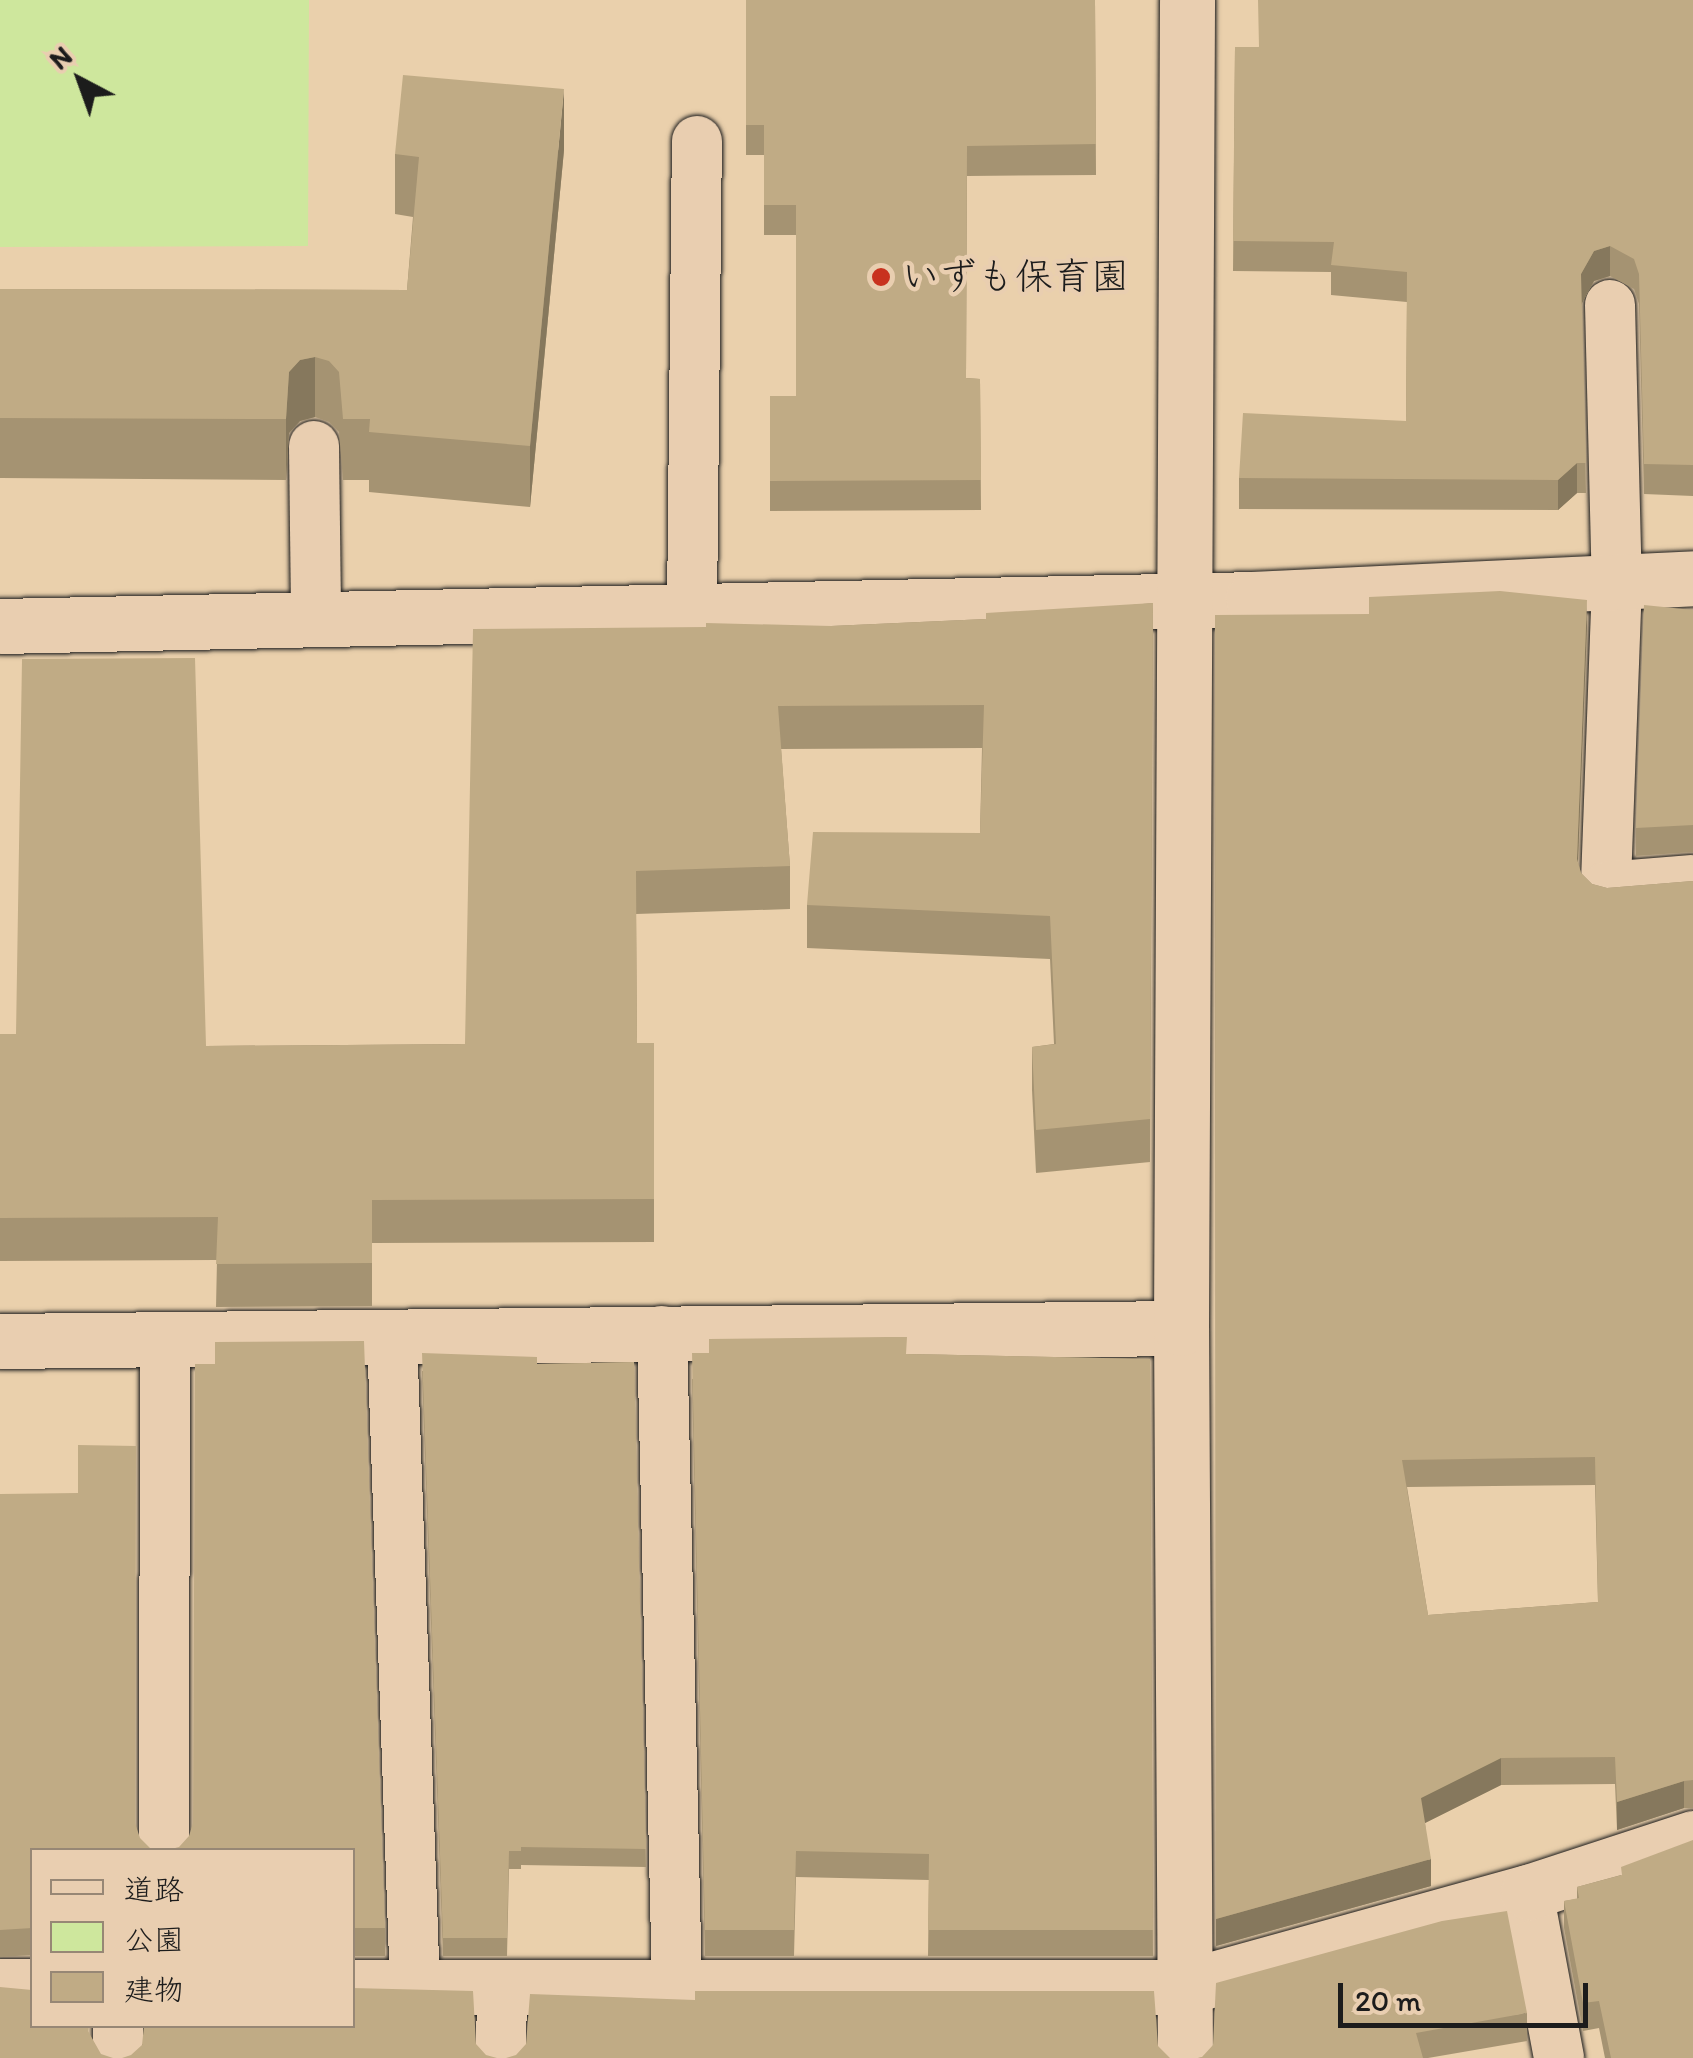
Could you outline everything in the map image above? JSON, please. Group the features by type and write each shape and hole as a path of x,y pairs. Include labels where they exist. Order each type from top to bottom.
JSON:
{"street":[{"path":"1185,2058 1181,1328 1187,0"},
{"path":"0,626 1184,600 1693,578"},
{"path":"0,1342 662,1330 1181,1328"},
{"path":"355,1987 1184,1986 1528,1892 1693,1838"},
{"path":"0,1986 30,1986"}],"lane":[{"path":"692,610 697,141"},
{"path":"1610,305 1617,582 1606,887 1693,880"},
{"path":"314,446 316,621"},
{"path":"662,1330 677,1987"},
{"path":"392,1336 414,1987"},
{"path":"164,1848 165,1339"},
{"path":"1528,1892 1559,2058"},
{"path":"501,2058 502,1986"},
{"path":"116,2058 118,2028"}],"green space":[{"path":"0,0 309,0 308,246 0,247"}],"building":[{"path":"746,0 1095,0 1096,144 967,146 966,378 980,379 981,480 770,481 770,396 796,396 796,205 764,205 764,125 746,125"},
{"path":"1258,0 1693,0 1693,465 1644,464 1639,274 1634,259 1610,246 1594,251 1581,274 1586,463 1577,463 1558,480 1239,478 1243,413 1406,421 1407,272 1331,265 1334,242 1233,241 1235,47 1259,47"},
{"path":"403,75 564,89 530,446 369,432 370,419 343,419 339,372 329,361 315,357 300,360 289,372 286,419 0,418 0,289 407,290 419,157 395,154"},
{"path":"1500,591 1587,600 1577,859 1581,873 1592,884 1607,888 1693,881 1693,1780 1617,1802 1615,1757 1501,1758 1421,1798 1431,1859 1216,1919 1215,615 1369,614 1369,597","holes":["1595,1457 1598,1602 1428,1615 1402,1460"]},
{"path":"1153,603 1150,1119 1036,1130 1032,1047 1056,1044 1050,916 807,905 813,832 980,833 984,705 778,706 790,866 636,871 637,1043 654,1043 654,1199 372,1200 372,1263 216,1264 218,1217 0,1218 0,1034 16,1034 22,659 195,658 206,1046 465,1044 473,629 706,627 706,623 831,626 986,619 986,613"},
{"path":"1644,605 1693,610 1693,825 1636,828"},
{"path":"907,1337 906,1354 1150,1359 1153,1930 928,1930 929,1854 796,1851 794,1930 705,1930 692,1353 709,1353 709,1339"},
{"path":"364,1341 385,1928 355,1928 355,1848 175,1848 189,1836 193,1823 195,1364 215,1364 215,1342"},
{"path":"422,1353 537,1357 537,1364 634,1362 646,1849 521,1847 521,1851 509,1851 507,1938 443,1938"},
{"path":"78,1445 136,1446 135,1823 140,1838 150,1848 30,1848 30,1928 0,1930 0,1494 78,1493"},
{"path":"1693,1840 1693,2058 1611,2058 1599,2001 1583,2003 1564,1901 1579,1898 1577,1887 1622,1875 1621,1867"},
{"path":"1507,1911 1527,2013 1416,2033 1423,2058 1198,2058 1213,2045 1216,1983 1442,1921"},
{"path":"0,1987 30,1990 30,2028 89,2028 101,2054 113,2058 0,2058"},
{"path":"355,1988 473,1991 476,2044 486,2055 497,2058 122,2058 142,2045 144,2028 355,2028"},
{"path":"695,1991 1154,1991 1158,2046 1170,2058 506,2058 516,2055 526,2044 530,1994 695,2000"}],"place":[{"name":"いずも保育園","path":"881,277"}]}
